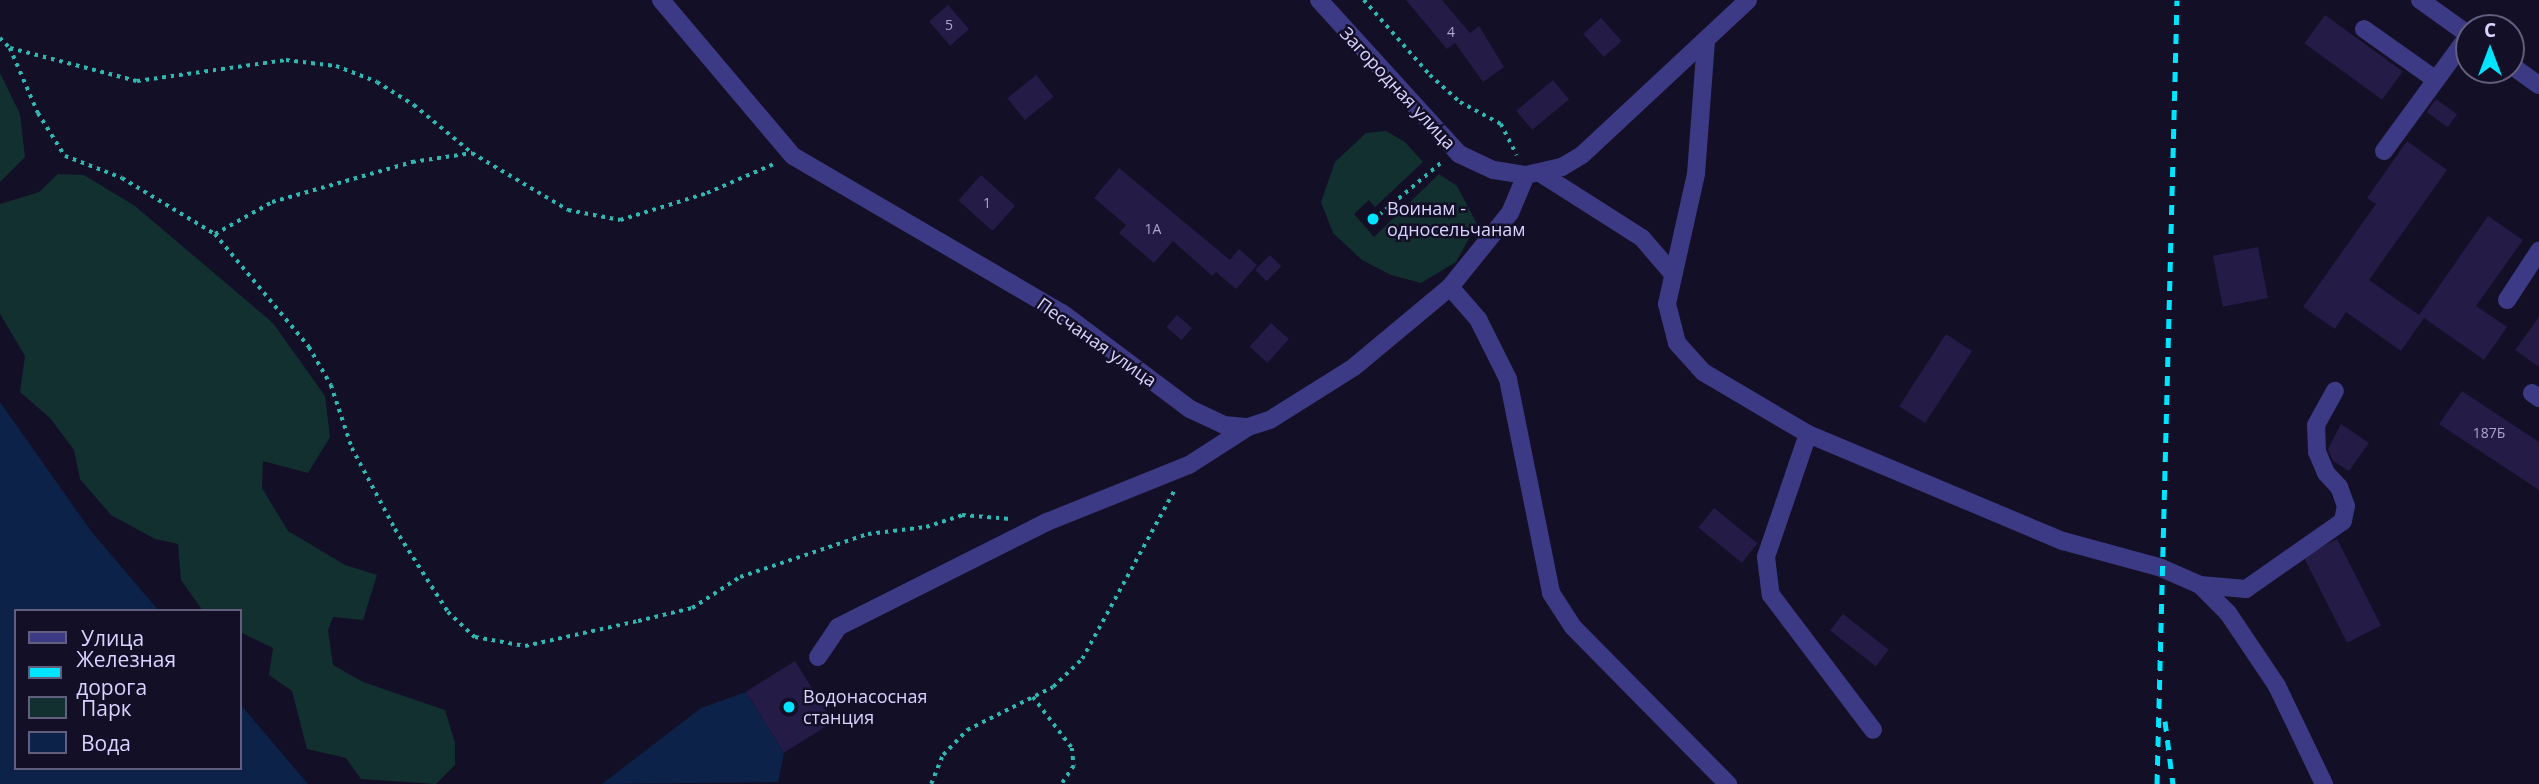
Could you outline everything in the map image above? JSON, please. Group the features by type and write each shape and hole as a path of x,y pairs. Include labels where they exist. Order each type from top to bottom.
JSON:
{"street":[{"name":"Песчаная улица","path":"661,0 793,156 1062,313 1190,409 1224,425 1248,427"},
{"name":"Загородная улица","path":"1318,0 1456,150 1494,170 1533,174"},
{"path":"818,657 838,627 1047,522 1189,465 1248,427 1270,420 1354,368 1450,287 1510,213 1533,174 1581,155 1748,0"},
{"path":"2420,0 2455,25"},
{"path":"2364,29 2436,80"},
{"path":"1706,41 1696,174 1667,304 1676,343 1703,372 1808,435 2063,541 2159,567 2200,585 2246,589 2343,521 2346,506 2339,487 2326,473 2317,452 2316,425 2335,391"},
{"path":"2384,151 2455,54"},
{"path":"1533,174 1642,238 1673,274"},
{"path":"2507,300 2539,251"},
{"path":"1450,287 1478,319 1508,379 1551,593 1573,627 1728,784"},
{"path":"1808,435 1766,557 1771,595 1874,730"},
{"path":"2200,585 2228,612 2277,686 2324,784"}],"path":[{"path":"1364,0 1430,75 1461,102 1501,124 1533,174"},
{"path":"0,38 10,48 38,113 65,156 122,178 215,234 309,347 331,385 352,448 395,529 448,612 475,637 525,646 692,608 740,577 868,534 926,527 962,515 1047,522"},
{"path":"10,48 136,81 286,60 336,66 377,82 472,153 568,211 620,220 707,193 793,156"},
{"path":"1380,215 1456,150"},
{"path":"215,234 272,202 412,162 472,153"},
{"path":"931,784 943,755 967,730 1053,687 1082,659 1189,465"},
{"path":"1033,697 1072,748 1074,766 1062,784"}],"green space":[{"path":"0,73 20,114 25,157 0,182"},
{"path":"1386,131 1405,142 1423,162 1375,207 1369,200 1354,214 1374,237 1439,174 1457,186 1477,224 1456,262 1421,283 1391,275 1362,260 1333,233 1321,202 1335,162 1366,133"},
{"path":"58,174 84,175 135,206 273,323 325,396 330,437 308,473 263,461 262,488 288,531 345,565 377,575 363,620 333,617 328,630 333,665 363,682 445,710 455,743 455,765 436,784 361,779 346,758 307,749 292,691 269,675 273,648 242,633 242,609 202,609 181,580 178,544 155,539 111,515 80,479 74,450 50,418 20,392 25,356 0,314 0,204 39,192"}],"water":[{"path":"0,402 91,531 157,609 14,609 14,770 242,770 242,706 308,784 0,784"},
{"path":"746,692 784,753 778,782 602,784 701,708"}],"building":[{"path":"1406,0 1442,0 1470,33 1479,26 1504,67 1483,82 1455,43 1447,49"},
{"path":"948,5 969,29 950,46 929,21"},
{"path":"2325,15 2403,71 2382,100 2304,43"},
{"path":"1601,18 1622,41 1604,57 1583,34"},
{"path":"1036,75 1054,97 1025,120 1007,98"},
{"path":"1553,80 1569,99 1532,130 1516,111"},
{"path":"2436,99 2457,114 2448,127 2427,112"},
{"path":"2407,141 2447,170 2369,280 2419,315 2488,216 2523,240 2476,306 2507,327 2484,360 2424,318 2401,351 2346,312 2335,329 2303,307 2376,204 2367,198"},
{"path":"1119,168 1230,260 1239,249 1257,265 1236,289 1216,272 1212,276 1173,241 1154,263 1119,233 1126,225 1094,198"},
{"path":"981,175 1015,206 992,231 958,200"},
{"path":"2258,247 2268,298 2223,307 2213,256"},
{"path":"1270,255 1281,266 1266,281 1255,270"},
{"path":"1177,315 1192,328 1182,340 1167,327"},
{"path":"2539,317 2539,367 2515,350"},
{"path":"1271,323 1289,339 1267,363 1250,347"},
{"path":"1946,334 1972,351 1925,423 1899,406"},
{"path":"2462,391 2539,442 2539,490 2439,424"},
{"path":"2341,424 2369,443 2349,471 2333,461 2328,449"},
{"path":"1714,508 1758,543 1742,563 1698,527"},
{"path":"2337,539 2381,625 2347,643 2303,556"},
{"path":"1843,614 1889,650 1876,666 1830,631"},
{"name":"Водонасосная станция","path":"795,661 833,722 784,753 746,692"}],"railway":[{"path":"2157,784 2177,0"},
{"path":"2165,721 2173,784"}],"place":[{"name":"Воинам - односельчанам","path":"1373,219"},
{"name":"Водонасосная станция","path":"789,707"}]}
